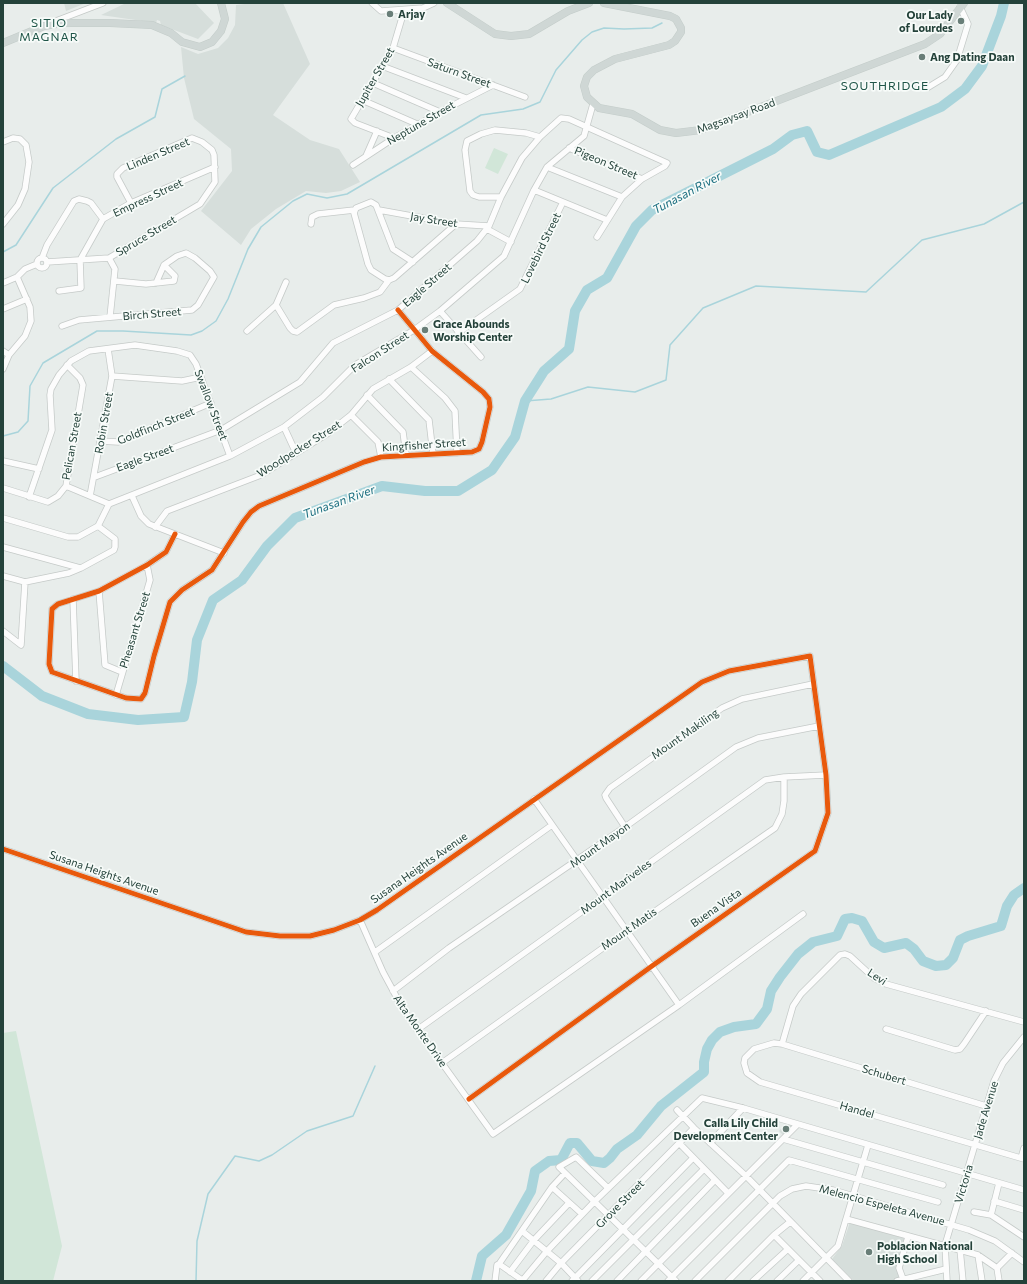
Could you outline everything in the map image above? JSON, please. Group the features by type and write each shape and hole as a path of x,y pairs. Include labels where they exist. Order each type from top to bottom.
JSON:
{"main road":[{"path":"3,43 44,26 63,23 140,23 161,28 182,42 200,47 212,42 221,31 225,19 221,3"},
{"path":"447,3 495,34 511,36 529,34 568,11 589,3"},
{"path":"593,104 585,94 584,86 587,77 594,70 615,59 669,45 680,36 681,32 681,28 676,20 670,16 604,3"},
{"name":"Magsaysay Road","path":"593,104 605,109 632,114 653,127 668,133 683,133 701,130 925,44 940,34 962,5"}],"street":[{"path":"44,26 104,3"},
{"path":"372,3 380,11 404,11 423,8 434,3"},
{"path":"927,88 945,77 957,60 968,24 962,5"},
{"name":"Jupiter Street","path":"377,131 355,123 351,119 393,48 404,11"},
{"name":"Saturn Street","path":"393,48 526,97"},
{"path":"382,66 466,98"},
{"path":"373,83 440,112"},
{"name":"Neptune Street","path":"353,165 417,124 493,85"},
{"path":"362,100 417,124"},
{"name":"Falcon Street","path":"109,504 230,456 284,427 323,397 355,365 414,330 440,311 504,256 534,190 547,167 584,136 593,104"},
{"name":"Eagle Street","path":"94,477 221,430 300,382 333,343 398,310 477,241 488,228 501,197 522,158 540,137 558,120 564,118 587,127"},
{"path":"587,127 666,161 667,164 642,179 622,196 596,237"},
{"path":"501,197 479,197 473,195 470,191 465,150 467,141 481,134 495,130 526,133 540,137"},
{"path":"365,157 377,131 394,138"},
{"path":"3,142 13,138 20,140 26,145 29,162 25,188 18,205 3,224"},
{"name":"Linden Street","path":"131,204 118,181 117,174 120,171 186,140 197,139 208,146 214,155 215,167"},
{"name":"Pigeon Street","path":"569,148 642,179"},
{"name":"Empress Street","path":"80,260 103,219 131,204 215,167"},
{"name":"Spruce Street","path":"47,262 109,258 200,204 215,184 215,167"},
{"path":"547,167 622,196"},
{"path":"534,190 607,220"},
{"path":"3,283 17,277 26,269 37,264 38,259 42,258 47,245 74,201 79,199 92,203 103,219"},
{"name":"Jay Street","path":"354,210 363,204 371,202 376,205 379,210 456,224 488,228"},
{"name":"Lovebird Street","path":"458,332 520,289 563,202"},
{"path":"310,224 312,217 318,214 354,210 369,267 385,279 389,280"},
{"path":"379,210 387,239 393,250 413,262"},
{"path":"276,305 290,328 297,332 334,305 364,298 380,292 389,280 394,278 456,224"},
{"path":"488,228 511,242"},
{"name":"Birch Street","path":"62,326 79,320 195,308 214,281 213,274 195,258 186,253 177,256 164,265"},
{"path":"37,264 40,267 44,267 47,262 42,258"},
{"path":"109,258 115,269 115,281 110,317"},
{"path":"59,290 81,288 80,260"},
{"path":"115,281 146,284 171,282 175,279 172,273 164,265 156,283"},
{"path":"3,369 9,355 29,329 31,314 27,300 17,277"},
{"path":"247,331 276,305 286,282"},
{"path":"3,309 27,300"},
{"name":"Kingfisher Street","path":"116,695 126,698 141,699 145,693 170,602 182,590 212,570 243,522 251,512 259,506 364,462 381,457 406,454 472,452 481,446 490,408 489,399 483,392 432,351 398,310"},
{"path":"440,311 481,357"},
{"name":"Swallow Street","path":"108,349 135,345 177,351 190,355 201,377 230,456"},
{"path":"29,497 52,430 50,395 57,379 67,365 82,354 108,349"},
{"name":"Robin Street","path":"90,496 112,376 108,349"},
{"path":"3,351 9,355"},
{"name":"Woodpecker Street","path":"155,527 162,515 168,510 261,475 296,453 340,425 379,384 410,367 432,351"},
{"name":"Pelican Street","path":"3,488 48,502 58,496 66,486 83,385 80,378 67,365"},
{"path":"410,367 446,398 455,411 457,453"},
{"path":"112,376 182,381 201,377"},
{"path":"389,379 429,420 433,454"},
{"path":"367,395 403,432 406,454"},
{"name":"Goldfinch Street","path":"100,441 118,442 211,403"},
{"path":"351,415 378,442 381,457"},
{"path":"284,427 296,453"},
{"path":"3,460 39,469"},
{"path":"3,518 74,538 82,536 98,526 109,504 66,486"},
{"path":"132,496 145,520 155,527 224,553"},
{"path":"3,576 25,582 69,573 81,568 114,550 116,544 115,539 98,526"},
{"path":"116,695 52,672 49,668 52,609 58,604 99,590 147,565 166,552 175,534"},
{"path":"3,547 81,568"},
{"name":"Pheasant Street","path":"116,695 150,580 147,565"},
{"path":"3,632 21,645 25,582"},
{"path":"99,590 104,665 122,672"},
{"path":"73,600 76,681"},
{"name":"Buena Vista","path":"469,1099 652,966 815,851 828,813 826,775 810,656"},
{"name":"Susana Heights Avenue","path":"3,850 246,932 280,936 310,936 334,930 360,920 377,910 534,799 714,676 729,671 810,656"},
{"name":"Mount Makiling","path":"625,827 606,798 605,795 610,788 722,708 742,699 813,684"},
{"name":"Mount Mayon","path":"393,991 458,942 578,860 742,744 758,738 819,726"},
{"name":"Mount Mariveles","path":"417,1030 761,783 770,779 784,777 826,775"},
{"name":"Mount Matis","path":"442,1063 628,930 775,828 782,814 784,801 784,777"},
{"path":"534,799 628,930 679,1005 804,914"},
{"path":"375,952 552,825"},
{"name":"Alta Monte Drive","path":"360,920 393,991 417,1030 469,1099 493,1134 679,1005"},
{"name":"Levi","path":"782,1044 793,1006 800,994 840,955 846,954 874,978 886,984 1024,1022"},
{"path":"886,1029 955,1050 960,1049 964,1044 986,1011"},
{"name":"Jade Avenue","path":"976,1144 986,1106 998,1072 1024,1037"},
{"name":"Handel","path":"782,1044 774,1043 754,1049 748,1053 744,1064 751,1077 763,1083 976,1144 1023,1159"},
{"name":"Schubert","path":"782,1044 986,1106"},
{"path":"499,1264 522,1281 547,1250 595,1200 702,1098 743,1108 1024,1190"},
{"path":"710,1143 743,1108"},
{"path":"677,1110 694,1128 745,1175 849,1281"},
{"path":"641,1281 745,1175 797,1125"},
{"name":"Grove Street","path":"546,1281 561,1263 680,1144 694,1128"},
{"path":"783,1139 943,1185"},
{"path":"680,1144 728,1193"},
{"name":"Victoria","path":"945,1245 976,1144"},
{"path":"803,1281 838,1246 868,1145"},
{"path":"1023,1159 1024,1148"},
{"path":"608,1188 576,1157 559,1167 595,1200 658,1263 672,1280 789,1160 938,1202"},
{"path":"522,1231 547,1250 561,1263 575,1280 622,1228 693,1158"},
{"path":"592,1281 704,1169"},
{"path":"495,1281 497,1266 552,1187 565,1173"},
{"path":"617,1281 715,1180"},
{"path":"991,1215 999,1183"},
{"name":"Melencio Espeleta Avenue","path":"695,1281 772,1203 787,1192 806,1186 853,1196 952,1224 987,1236 1024,1262"},
{"path":"552,1187 582,1214"},
{"path":"994,1201 1024,1210"},
{"path":"510,1272 534,1240 569,1203"},
{"path":"974,1212 991,1215 1024,1237"},
{"path":"846,1219 908,1237 978,1254 997,1268 999,1281"},
{"path":"728,1281 774,1235 790,1222"},
{"path":"774,1235 820,1281"},
{"path":"908,1237 899,1268 900,1280 946,1269"},
{"path":"945,1245 947,1281"},
{"path":"753,1281 788,1248"},
{"path":"960,1249 963,1281"},
{"path":"997,1268 1012,1253"},
{"path":"978,1254 982,1281"},
{"path":"777,1281 799,1260"}],"shaded area":[{"path":"64,3 86,3 66,11"},
{"path":"126,3 195,3 214,23 198,39 161,25 160,21 157,20 156,23 101,15"},
{"path":"253,3 283,3 310,64 273,115 310,140 339,149 360,182 341,191 326,193 306,191 276,209 251,229 241,245 201,211 232,171 231,149 194,119 184,78 181,47 198,54 218,48 228,38 235,25 236,5"},
{"name":"Calla Lily Child Development Center","path":"786,1123 794,1126 783,1135 779,1131"},
{"name":"Poblacion National High School","path":"850,1222 906,1239 900,1278 891,1281 854,1281 832,1259 842,1246"}],"green space":[{"path":"494,148 508,154 498,174 485,168"},
{"path":"16,1031 62,1246 53,1281 3,1281 3,1033"}],"waterway":[{"name":"Tunasan River","path":"3,666 42,696 88,714 138,720 184,717 192,682 197,640 213,600 242,580 267,546 295,518 382,486 425,491 458,491 492,470 515,437 525,401 544,371 569,349 575,311 587,290 607,278 636,226 652,210 773,149 792,135 807,131 817,152 829,155 941,107 965,89 982,66 1001,16 1004,3"},
{"path":"3,436 18,432 28,421 30,386 43,363 97,331 191,335 202,331 216,321 228,299 248,249 261,227 293,201 307,194 327,198 347,194 481,115 523,109 540,102 556,70 582,40 592,32 604,28 652,28 662,23"},
{"path":"3,252 16,245 53,188 116,139 155,117 162,89 185,76"},
{"path":"525,401 551,399 588,387 635,392 666,380 670,345 703,308 756,286 866,292 922,240 984,224 1024,202"},
{"path":"1024,836 1024,859"},
{"path":"476,1281 482,1256 506,1235 531,1191 535,1171 549,1161 561,1160 570,1143 577,1143 592,1161 604,1163 617,1149 637,1135 661,1106 704,1072 704,1062 707,1049 712,1040 720,1032 734,1027 756,1024 767,1009 771,991 798,954 813,942 837,936 845,919 852,918 862,921 874,942 884,948 906,943 914,949 923,961 936,966 946,965 953,958 960,940 968,936 1001,926 1007,906 1014,895 1024,888"},
{"path":"196,1281 197,1241 208,1194 235,1156 259,1161 272,1155 307,1131 353,1116 375,1066"}],"cycle path":[{"path":"175,534 166,552 147,565 99,591 58,604 52,609 49,664 52,672 126,698 141,699 145,693 170,602 182,590 212,570 243,522 251,512 259,506 364,462 381,457 472,452 479,449 490,407 489,399 483,392 432,351 398,310"},
{"path":"3,849 246,932 280,936 310,936 334,930 360,920 377,910 702,682 729,671 810,656 826,775 828,813 815,851 652,966 469,1099"}],"place":[{"name":"Arjay","path":"390,14"},
{"name":"Our Lady of Lourdes","path":"961,21"},
{"name":"Ang Dating Daan","path":"922,57"},
{"name":"Grace Abounds Worship Center","path":"425,330"},
{"name":"Calla Lily Child Development Center","path":"786,1129"},
{"name":"Poblacion National High School","path":"869,1252"}],"district":[{"name":"SITIO MAGNAR","path":"49,30"},
{"name":"SOUTHRIDGE","path":"885,86"}]}
